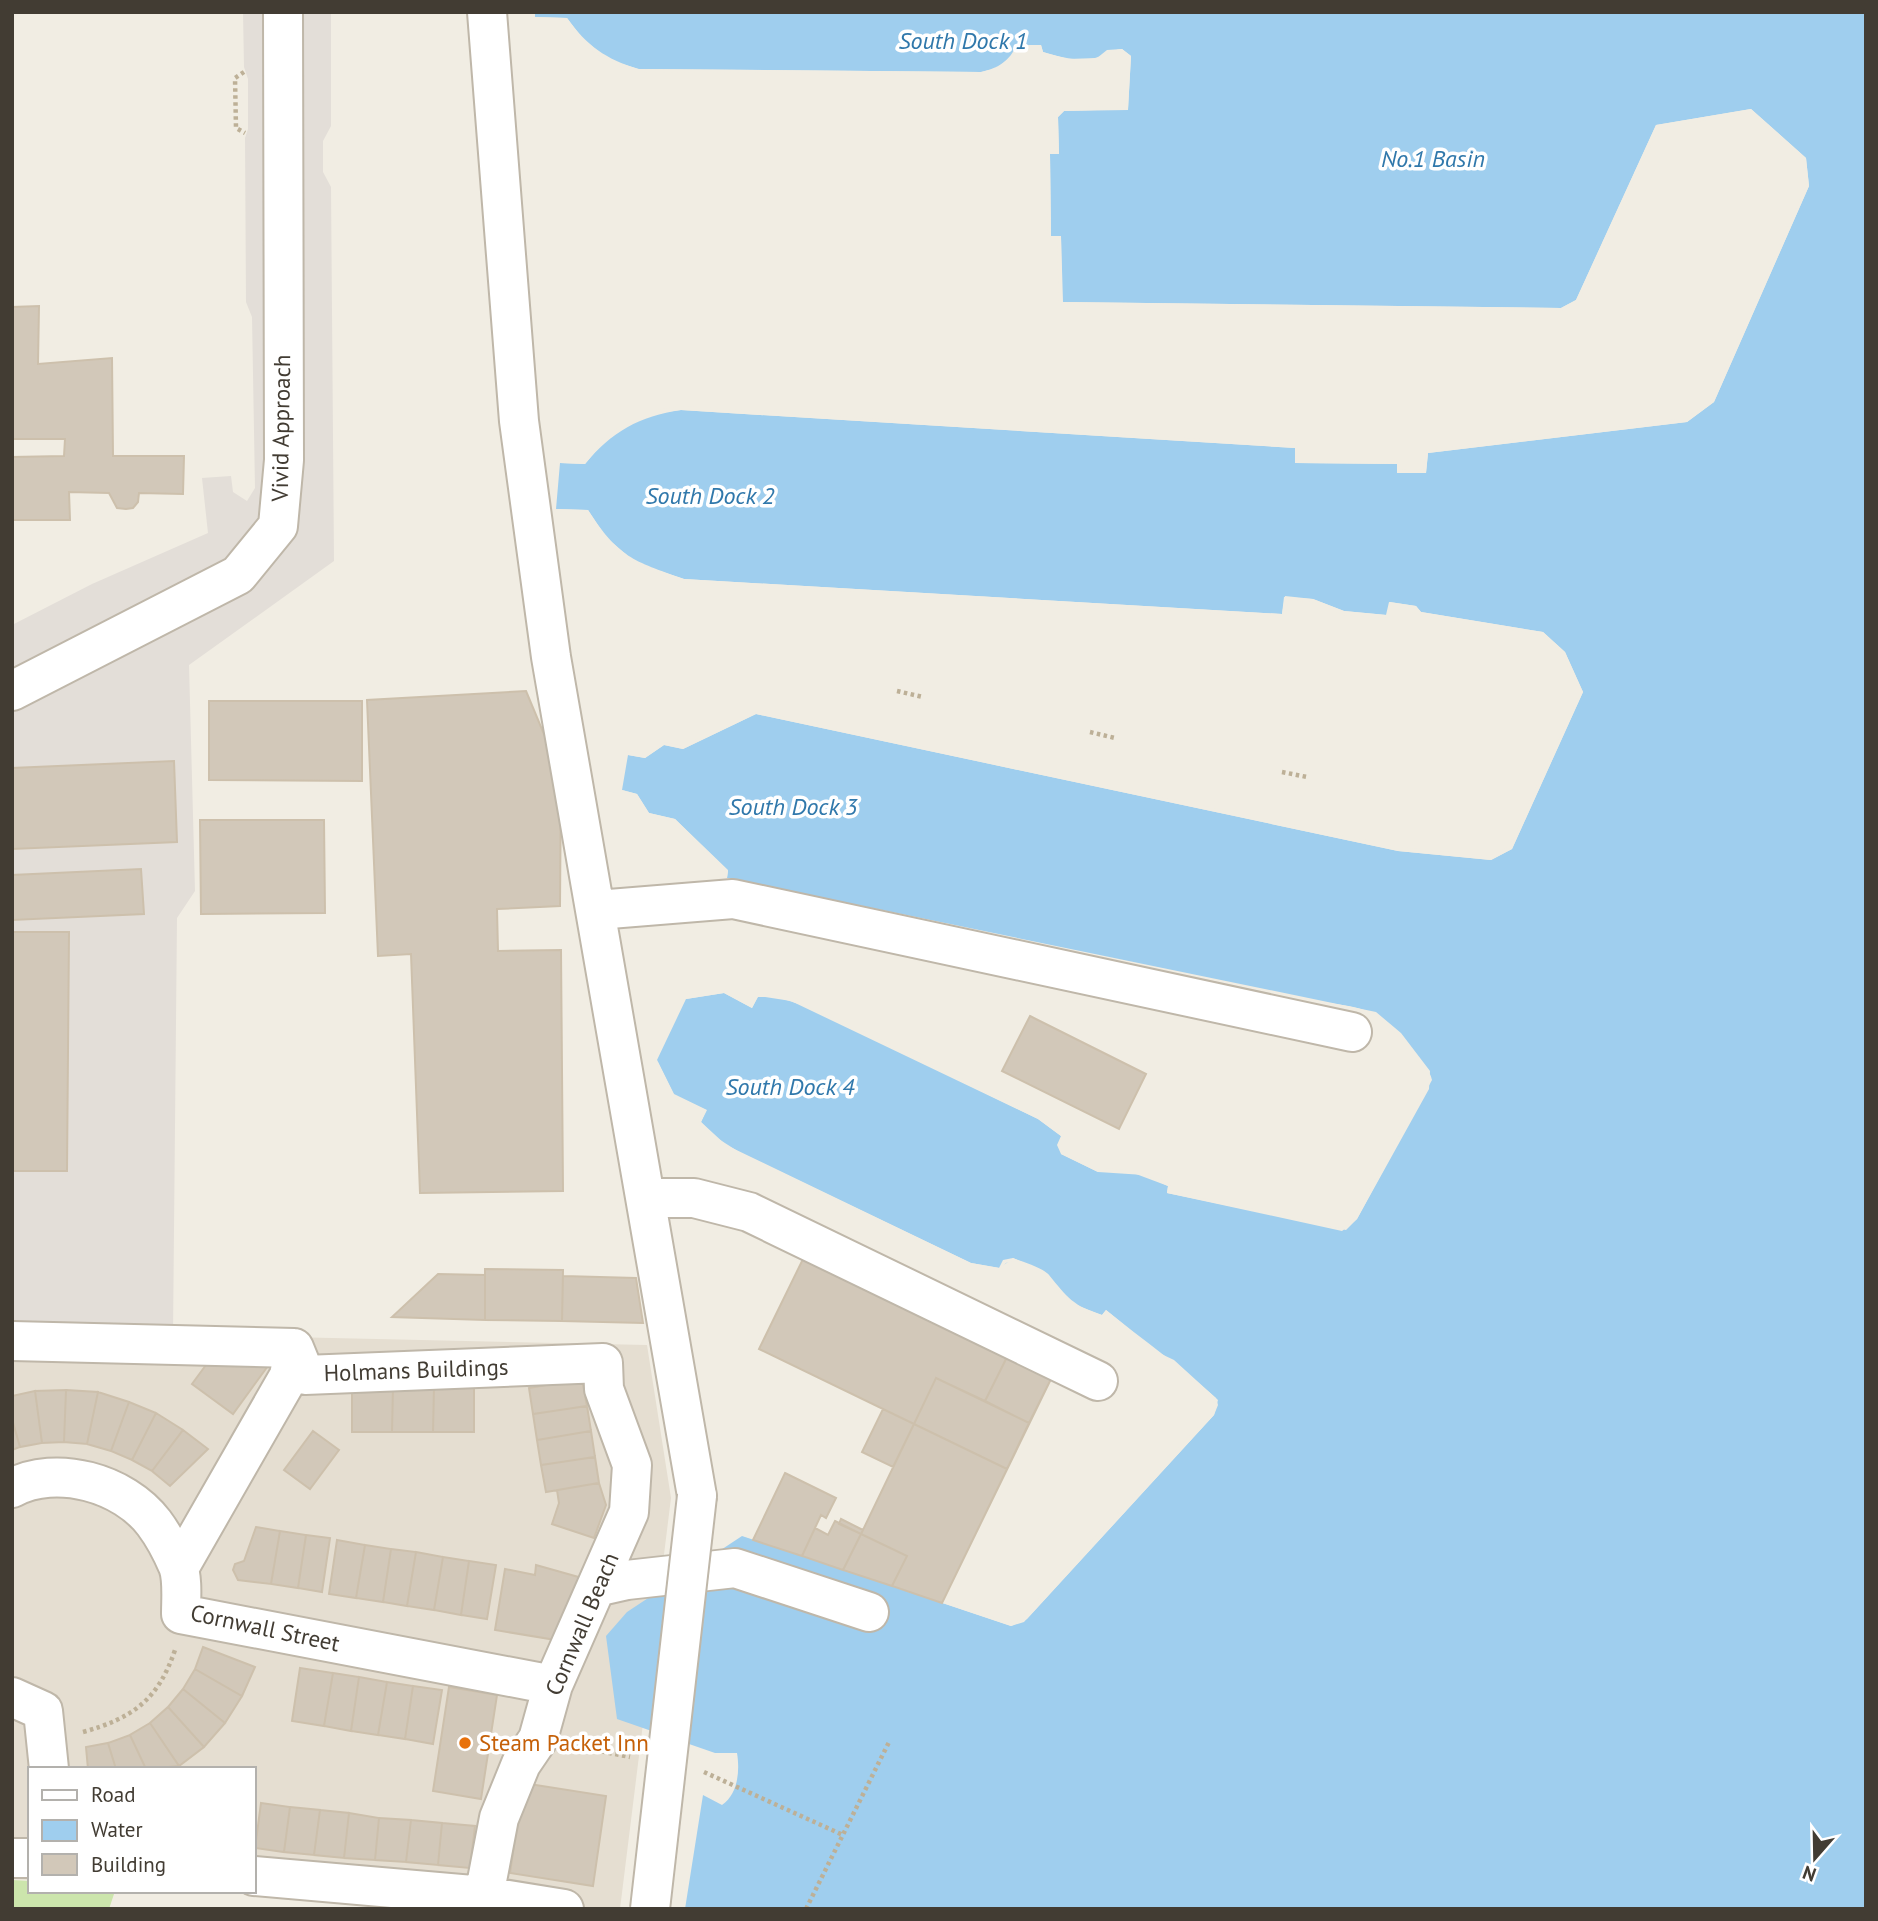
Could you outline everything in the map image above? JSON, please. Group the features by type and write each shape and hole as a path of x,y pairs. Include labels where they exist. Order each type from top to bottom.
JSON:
{"street":[{"name":"Vivid Approach","path":"12,691 238,575 278,526 284,460 283,12"},
{"path":"487,12 519,421 551,657 697,1496 650,1909"},
{"path":"597,910 733,899 1352,1032"},
{"path":"646,1198 694,1198 749,1212 1098,1381"},
{"name":"Holmans Buildings","path":"12,1341 294,1348 304,1374 603,1363 604,1389"},
{"path":"179,1568 289,1376 294,1348"},
{"name":"Cornwall Beach","path":"484,1896 499,1818 521,1764 538,1740 553,1685 629,1512 632,1465 604,1389"},
{"name":"Cornwall Street","path":"12,1488 27,1480 67,1477 116,1491 153,1522 179,1568 181,1614 553,1685"},
{"path":"596,1587 627,1580 735,1568 870,1612"},
{"path":"12,1698 43,1712 48,1754"},
{"path":"256,1876 484,1896 564,1909"}],"path":[{"path":"244,72 235,78 233,103 236,128 245,134"},
{"path":"897,691 923,697"},
{"path":"1090,733 1115,738"},
{"path":"1282,772 1307,777"},
{"path":"48,1754 133,1712 151,1697 167,1674 177,1643 181,1614"},
{"path":"806,1909 890,1741"},
{"path":"714,1774 843,1835"}],"shaded area":[{"path":"243,12 331,12 331,126 323,141 323,172 331,187 334,561 189,665 195,891 177,918 173,1335 12,1331 12,625 92,584 208,533 202,478 231,476 233,492 247,501 255,488 252,317 246,302 245,138 248,129 248,79 244,67"},
{"path":"12,1331 647,1345 671,1498 620,1909 408,1909 328,1898 250,1893 256,1893 256,1767 28,1767 28,1880 12,1879"}],"green space":[{"path":"12,1880 28,1881 28,1893 114,1893 109,1909 12,1909"}],"water":[{"path":"535,12 1866,12 1866,1909 685,1909 703,1795 722,1805 732,1795 737,1782 737,1753 715,1753 617,1719 606,1636 627,1612 742,1536 1011,1626 1027,1619 1214,1415 1218,1405 1216,1398 1202,1386 1106,1310 1102,1315 1077,1304 1042,1270 1013,1258 1000,1268 971,1263 739,1152 714,1136 701,1122 706,1110 674,1095 657,1060 686,999 724,993 752,1008 758,996 791,1001 1038,1119 1061,1136 1061,1154 1098,1172 1128,1171 1168,1186 1167,1193 1346,1230 1357,1219 1432,1080 1403,1037 1380,1017 1356,1008 727,878 728,870 675,819 649,813 637,794 622,790 628,755 645,758 664,745 683,749 756,714 1398,851 1491,860 1512,849 1583,692 1565,652 1543,632 1421,612 1416,606 1390,602 1387,615 1344,611 1313,599 1284,597 1282,614 684,579 639,562 618,548 588,510 556,509 560,463 585,464 605,443 627,427 652,416 681,410 1296,448 1296,463 1397,464 1397,473 1426,473 1428,453 1687,422 1714,402 1809,186 1806,158 1751,109 1656,125 1576,300 1561,308 1062,302 1061,237 1051,236 1050,154 1059,153 1058,117 1064,111 1128,109 1131,56 1122,49 1095,58 1082,59 1043,52 1041,45 1017,45 1003,63 981,72 638,69 616,61 598,50 567,18 535,17"}],"pier":[{"path":"535,17 567,18 582,38 609,60 639,69 981,72 997,68 1011,57 1017,45 1041,45 1043,52 1068,59 1097,58 1107,50 1122,49 1131,56 1128,110 1064,111 1058,117 1059,154 1050,154 1051,236 1061,236 1063,302 1561,308 1576,300 1656,125 1751,109 1806,158 1809,186 1714,402 1687,422 1428,453 1426,473 1397,473 1397,464 1295,463 1295,448 681,410 650,414 623,428 601,445 585,464 560,463 560,460 583,461 598,442 621,425 649,411 681,406 1296,445 1299,448 1299,460 1398,460 1401,470 1423,469 1427,450 1686,418 1711,400 1806,186 1803,160 1750,113 1659,128 1579,302 1562,311 1062,305 1059,302 1057,240 1048,236 1046,154 1055,150 1054,116 1064,107 1125,106 1127,57 1121,53 1108,53 1098,61 1067,63 1041,55 1038,48 1019,48 1014,59 999,71 981,75 638,72 607,63 580,41 566,21 535,21"},
{"path":"556,509 588,510 606,537 636,563 684,579 1282,614 1285,596 1313,599 1344,611 1386,615 1389,602 1416,606 1421,612 1543,632 1565,652 1583,692 1512,849 1491,860 1398,851 756,714 683,749 664,745 645,758 628,755 627,751 644,754 664,742 683,746 756,711 1399,847 1490,856 1509,846 1580,692 1562,654 1542,635 1420,616 1414,609 1392,606 1387,618 1343,615 1312,602 1288,600 1286,615 1282,617 683,582 634,566 603,540 586,513 557,513"},
{"path":"622,790 637,794 649,813 675,819 728,871 727,878 1376,1012 1401,1033 1430,1071 1429,1089 1357,1219 1342,1231 1167,1193 1168,1186 1144,1175 1098,1172 1061,1154 1057,1145 1061,1136 1038,1119 808,1007 777,997 758,997 752,1008 724,993 686,999 685,996 724,990 751,1003 758,993 793,997 1040,1116 1064,1134 1061,1145 1063,1151 1098,1168 1144,1171 1170,1183 1171,1191 1339,1228 1349,1224 1354,1217 1426,1088 1428,1076 1391,1028 1366,1013 1306,1004 724,880 724,872 673,822 647,816 635,797 623,794"},
{"path":"657,1060 674,1094 707,1110 701,1122 726,1145 971,1263 999,1268 1003,1260 1013,1258 1048,1274 1057,1289 1076,1305 1102,1315 1106,1310 1157,1352 1174,1360 1218,1400 1214,1415 1024,1622 1011,1626 738,1534 744,1533 1011,1623 1017,1621 1211,1413 1214,1402 1172,1363 1155,1355 1107,1315 1101,1319 1074,1308 1055,1291 1045,1276 1012,1261 1006,1263 1000,1271 970,1266 725,1148 698,1124 702,1111 672,1097 659,1071"}],"building":[{"path":"39,306 38,364 112,358 113,456 184,456 183,494 139,493 138,502 133,508 126,509 117,508 109,493 69,492 70,520 12,520 12,457 64,456 65,439 12,439 12,307"},
{"path":"526,691 561,775 560,906 497,909 498,951 561,950 563,1191 420,1193 411,954 378,956 367,700"},
{"path":"209,701 362,701 362,781 209,780"},
{"path":"174,761 177,842 12,849 12,768"},
{"path":"200,820 324,820 325,913 201,914"},
{"path":"141,869 144,914 12,920 12,875"},
{"path":"12,932 69,932 67,1171 12,1171"},
{"path":"1030,1016 1146,1074 1119,1129 1002,1071"},
{"path":"804,1257 1052,1377 942,1603 892,1586 907,1556 861,1534 914,1424 759,1349"},
{"path":"804,1257 1008,1355 985,1401 936,1378 914,1424 759,1349"},
{"path":"485,1269 563,1270 562,1321 485,1320"},
{"path":"438,1274 485,1275 485,1320 392,1317"},
{"path":"563,1276 636,1278 643,1323 562,1321"},
{"path":"217,1350 273,1359 233,1414 192,1384"},
{"path":"1008,1355 1052,1377 1029,1423 985,1401"},
{"path":"936,1378 1029,1423 1007,1469 914,1424"},
{"path":"582,1379 587,1406 533,1414 529,1388"},
{"path":"352,1387 393,1387 392,1432 352,1432"},
{"path":"393,1387 434,1387 433,1432 392,1432"},
{"path":"434,1387 474,1388 474,1432 433,1432"},
{"path":"66,1390 98,1392 87,1444 64,1442"},
{"path":"66,1390 64,1442 42,1443 35,1391"},
{"path":"35,1391 42,1443 20,1447 12,1419 12,1396"},
{"path":"98,1392 129,1402 111,1451 87,1444"},
{"path":"129,1402 156,1413 132,1460 111,1451"},
{"path":"587,1406 591,1431 537,1440 533,1414"},
{"path":"883,1409 914,1424 893,1467 862,1452"},
{"path":"156,1413 183,1430 152,1471 132,1460"},
{"path":"12,1419 20,1447 12,1450"},
{"path":"914,1424 1007,1469 942,1603 892,1586 907,1556 861,1534"},
{"path":"183,1430 208,1449 170,1486 152,1471"},
{"path":"313,1431 339,1450 310,1489 284,1470"},
{"path":"591,1431 595,1457 541,1465 537,1440"},
{"path":"595,1457 599,1483 546,1492 541,1465"},
{"path":"785,1473 836,1498 826,1518 821,1515 802,1556 753,1540"},
{"path":"599,1483 606,1505 594,1538 552,1524 559,1503 557,1490"},
{"path":"841,1519 863,1530 861,1534 839,1524"},
{"path":"835,1521 861,1534 843,1570 802,1556 815,1528 828,1535"},
{"path":"256,1527 280,1531 271,1584 238,1580 233,1570 235,1564 244,1561"},
{"path":"280,1531 306,1535 298,1588 271,1584"},
{"path":"861,1534 907,1556 892,1586 843,1570"},
{"path":"306,1535 330,1538 322,1592 298,1588"},
{"path":"337,1540 365,1545 356,1598 329,1594"},
{"path":"365,1545 391,1549 383,1602 356,1598"},
{"path":"391,1549 416,1552 407,1606 383,1602"},
{"path":"416,1552 443,1557 434,1610 407,1606"},
{"path":"443,1557 469,1561 461,1615 434,1610"},
{"path":"469,1561 496,1565 487,1619 461,1615"},
{"path":"536,1565 582,1578 562,1641 495,1630 505,1569 535,1575"},
{"path":"203,1647 255,1667 242,1696 195,1669"},
{"path":"300,1668 333,1673 324,1726 292,1721"},
{"path":"195,1669 242,1696 225,1723 183,1689"},
{"path":"333,1673 359,1677 351,1731 324,1726"},
{"path":"359,1677 387,1682 378,1735 351,1731"},
{"path":"387,1682 413,1686 405,1739 378,1735"},
{"path":"413,1686 442,1690 433,1744 405,1739"},
{"name":"Steam Packet Inn","path":"449,1687 497,1695 481,1799 433,1791"},
{"path":"183,1689 225,1723 204,1747 168,1707"},
{"path":"168,1707 204,1747 179,1766 150,1723"},
{"path":"150,1723 179,1766 145,1767 130,1735"},
{"path":"130,1735 145,1767 115,1767 108,1743"},
{"path":"108,1743 115,1767 88,1767 86,1747"},
{"path":"523,1783 606,1796 593,1886 510,1873"},
{"path":"261,1803 290,1807 284,1852 256,1848"},
{"path":"290,1807 320,1810 314,1855 284,1852"},
{"path":"320,1810 349,1813 344,1858 314,1855"},
{"path":"349,1813 379,1818 375,1860 344,1858"},
{"path":"379,1818 411,1820 406,1862 375,1860"},
{"path":"411,1820 442,1823 438,1865 406,1862"},
{"path":"442,1823 475,1826 470,1868 438,1865"}],"place":[{"name":"Steam Packet Inn","path":"465,1743"}],"water label":[{"name":"South Dock 1","path":"963,41"},
{"name":"No.1 Basin","path":"1433,159"},
{"name":"South Dock 2","path":"710,496"},
{"name":"South Dock 3","path":"793,807"},
{"name":"South Dock 4","path":"790,1087"}]}
